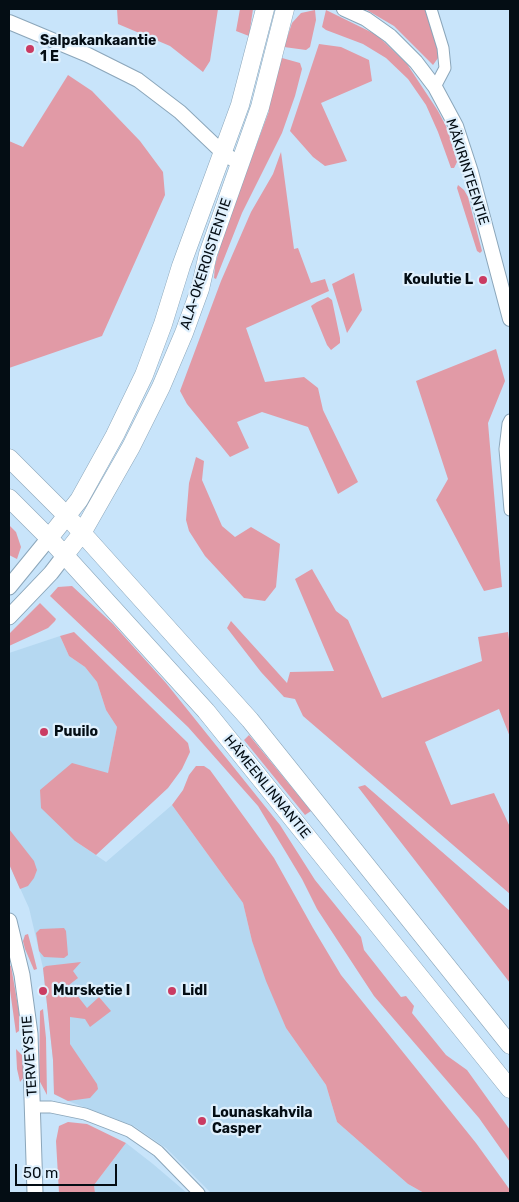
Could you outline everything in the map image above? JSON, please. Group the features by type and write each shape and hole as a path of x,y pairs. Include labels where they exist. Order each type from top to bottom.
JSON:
{"main road":[{"name":"ALA-OKEROISTENTIE","path":"49,538 79,500 115,435 144,375 164,324 181,266 240,105 265,9"},
{"name":"ALA-OKEROISTENTIE","path":"64,556 82,533 131,447 161,387 184,333 200,289 208,254 260,107 285,9"},
{"name":"HÄMEENLINNANTIE","path":"9,458 66,515 250,720 510,1045"},
{"name":"HÄMEENLINNANTIE","path":"9,498 49,538 206,712 510,1089"},
{"path":"9,587 49,538"},
{"path":"9,617 51,573 64,556"},
{"name":"TERVEYSTIE","path":"9,921 22,975 30,1034 35,1193"}],"street":[{"name":"MÄKIRINTEENTIE","path":"344,9 366,19 390,36 416,62 434,87 456,126 471,172 510,319"},
{"path":"431,9 443,48 445,68 434,87"},
{"path":"9,22 88,55 138,80 180,112 223,153 239,163"},
{"path":"510,420 505,449 510,510"},
{"path":"33,1107 84,1114 129,1132 158,1151 199,1193"}],"shaded area":[{"path":"117,9 218,9 210,61 203,72 170,46 118,24"},
{"path":"240,9 253,9 249,36 236,31"},
{"path":"365,9 427,9 439,48 438,58 433,65 394,26"},
{"path":"315,10 316,20 310,47 306,50 284,47 292,23 301,13"},
{"path":"326,10 377,35 407,64 447,128 457,162 454,168 451,168 426,105 408,79 386,58 363,44 322,27"},
{"path":"319,44 341,47 369,60 372,81 321,103 347,161 325,166 313,157 290,131"},
{"path":"282,58 300,63 302,69 295,96 282,133 242,213 216,279 214,278 215,265 224,233 269,111 267,105"},
{"path":"68,75 92,91 140,141 163,172 165,195 102,336 9,368 9,141 23,147"},
{"path":"281,152 294,249 298,248 311,283 325,279 329,291 246,328 265,382 304,377 318,388 323,410 358,482 338,494 308,427 262,412 237,422 249,448 230,457 187,404 180,391 221,281 251,212 273,174"},
{"path":"458,185 468,197 482,251 480,253 477,251 457,188"},
{"path":"354,273 362,310 347,333 332,284"},
{"path":"328,297 332,300 340,338 340,343 331,350 327,345 311,306"},
{"path":"496,349 505,381 488,423 502,587 484,591 436,500 448,479 416,381"},
{"path":"196,457 204,461 202,480 222,526 235,537 251,527 280,544 276,587 265,601 244,598 205,556 189,531 186,520 189,483"},
{"path":"9,525 16,532 21,547 17,559 9,555"},
{"path":"312,569 336,611 348,620 382,698 482,661 478,637 508,632 510,647 510,737 499,709 425,742 451,805 494,793 510,827 510,894 303,716 295,699 284,697 261,672 227,628 231,621 287,683 290,672 334,671 295,579"},
{"path":"72,586 113,624 166,683 280,825 315,880 361,937 364,950 401,997 406,996 414,1006 412,1013 446,1055 467,1070 510,1130 510,1162 479,1118 374,996 317,909 302,879 258,806 188,727 50,596 58,587"},
{"path":"40,603 56,619 55,621 48,628 9,646 9,634"},
{"path":"74,632 188,743 190,752 182,769 168,788 96,855 75,841 41,808 40,790 72,763 108,773 117,727 106,710 97,682 85,667 69,656 60,636"},
{"path":"60,636 69,656 85,667 97,682 106,710 117,727 108,774 75,841 106,862 172,805 243,903 252,941 286,1028 326,1085 337,1122 408,1184 424,1193 211,1193 166,1148 134,1126 54,1094 53,1060 43,968 29,908 9,864 9,653"},
{"path":"249,735 311,811 305,815 244,740"},
{"path":"196,766 204,766 210,770 274,858 341,975 476,1143 510,1190 510,1193 424,1193 408,1184 337,1122 326,1085 286,1028 266,981 252,941 243,903 172,805 183,790 189,775"},
{"path":"365,785 510,911 510,983 358,787"},
{"path":"9,829 34,861 37,870 28,886 20,889 9,864"},
{"path":"64,928 66,931 68,955 64,958 44,957 39,951 36,933 40,929"},
{"path":"28,934 37,969 34,970 23,941 25,935"},
{"path":"81,962 73,971 78,978 69,985 87,1008 99,997 111,1011 90,1027 85,1019 70,1017 70,1044 97,1084 98,1089 90,1098 68,1101 54,1094 53,1060 43,968 46,966"},
{"path":"9,965 11,966 19,1012 19,1031 16,1033 9,983"},
{"path":"43,1009 46,1038 47,1095 39,1080 40,1011"},
{"path":"16,1049 22,1055 24,1077 20,1082 17,1069"},
{"path":"68,1122 87,1124 126,1143 94,1185 95,1193 59,1193 56,1141 59,1126"},
{"path":"126,1143 187,1193 95,1193 94,1185"}],"place":[{"name":"Salpakankaantie 1 E","path":"30,49"},
{"name":"Koulutie L","path":"483,280"},
{"name":"Puuilo","path":"44,732"},
{"name":"Mursketie I","path":"43,991"},
{"name":"Lidl","path":"172,991"},
{"name":"Lounaskahvila Casper","path":"202,1121"}]}
